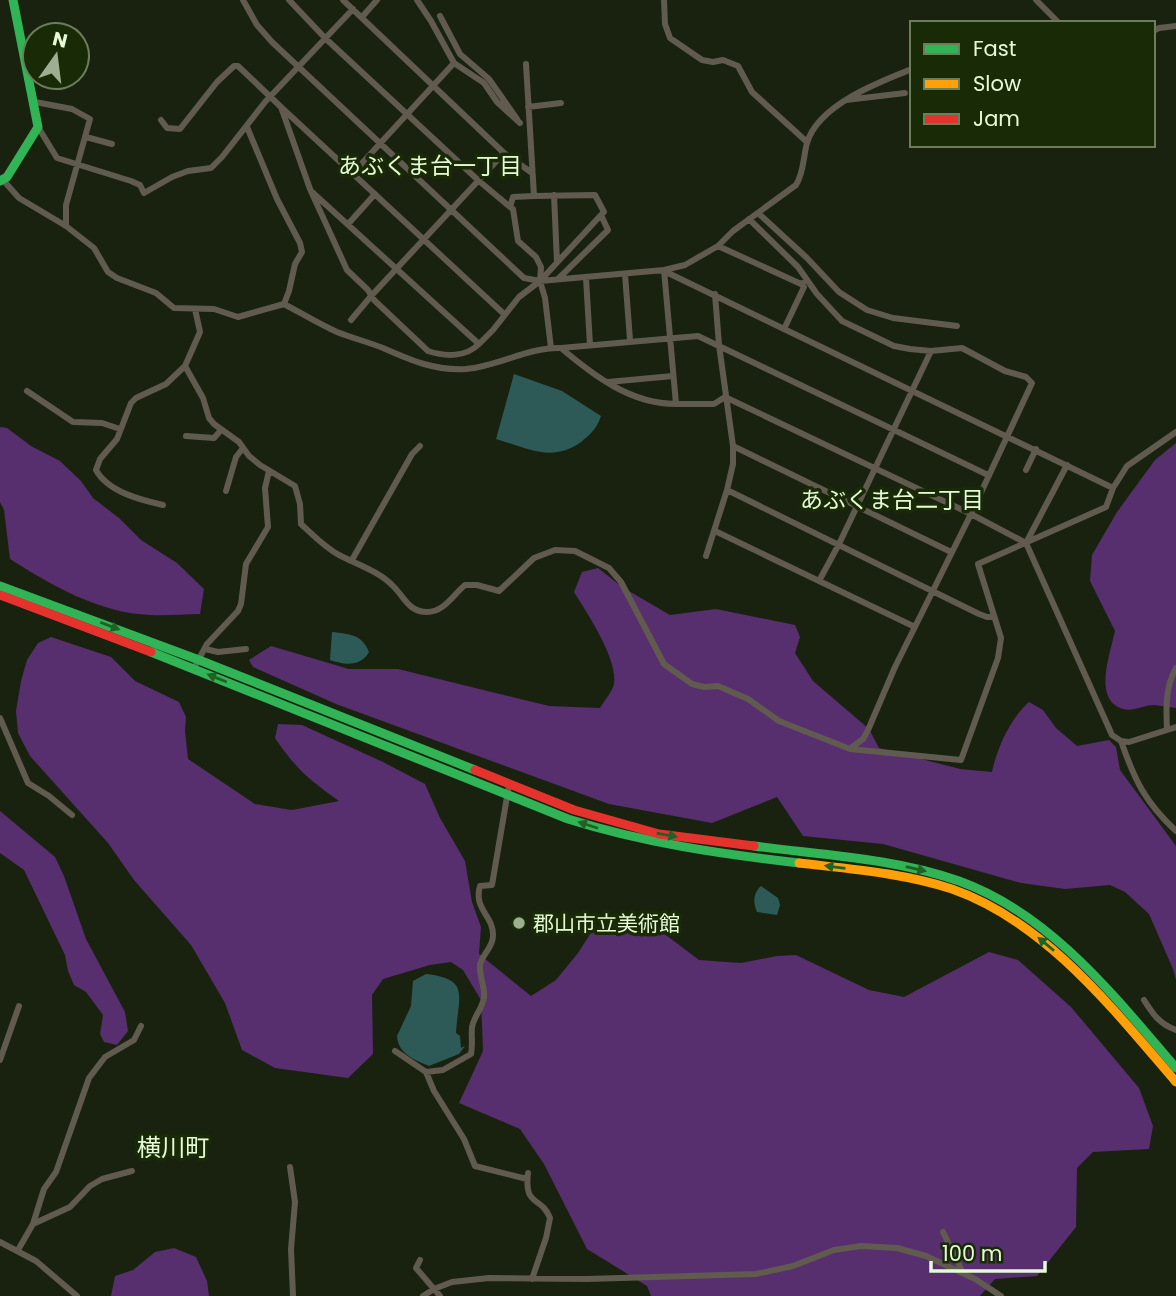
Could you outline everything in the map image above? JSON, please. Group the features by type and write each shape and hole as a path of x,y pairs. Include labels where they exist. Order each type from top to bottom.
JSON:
{"street":[{"path":"13,0 38,127 57,158 131,181 140,185 144,193 180,174 211,168 271,97 353,9"},
{"path":"243,0 257,26 298,67 524,278 540,281 664,270 685,265 718,246 749,219 796,185 801,177 807,142 828,114 844,100 910,70"},
{"path":"289,0 479,181 513,209 518,241 536,257 541,267 540,281 545,298 551,348"},
{"path":"343,0 504,153 532,173"},
{"path":"362,17 377,0"},
{"path":"417,0 431,20 454,64 484,83 497,102 520,123 489,79 460,54 440,16"},
{"path":"664,0 665,24 670,38 702,60 723,60 738,66 752,92 807,142"},
{"path":"1036,0 1057,21"},
{"path":"1155,30 1176,26"},
{"path":"354,173 454,64"},
{"path":"526,64 534,196"},
{"path":"161,120 167,128 180,128 217,82 234,66 238,66 504,314"},
{"path":"844,100 905,93"},
{"path":"35,102 72,109 90,118 79,167 66,205 66,226"},
{"path":"528,107 561,103"},
{"path":"281,107 310,189 347,270 374,300 428,351 437,354 471,352 494,330 519,297 540,281 604,212 595,195 513,197 510,207"},
{"path":"38,127 2,180 19,198 66,226 94,248 108,272 156,293 173,308 214,309 238,317 284,304 336,331 412,362 432,366 474,368 551,348 698,336 988,475"},
{"path":"247,127 302,252 295,264 284,304"},
{"path":"86,138 112,144"},
{"path":"351,320 504,153"},
{"path":"310,189 479,344"},
{"path":"349,223 375,194"},
{"path":"554,195 558,262"},
{"path":"758,213 839,292 867,310 893,318 957,326"},
{"path":"558,279 608,230 601,215"},
{"path":"749,219 798,267 804,282 842,321 894,346 931,352 962,348 1005,371 1031,380 1032,383 895,667 868,730 863,739 850,749"},
{"path":"718,246 804,282"},
{"path":"664,270 1113,488"},
{"path":"664,270 676,404"},
{"path":"625,274 630,340"},
{"path":"586,278 590,345"},
{"path":"785,327 804,282"},
{"path":"706,556 733,464 715,294"},
{"path":"163,505 118,490 98,474 97,464 117,439 125,414 136,398 166,384 185,366 200,332 195,309"},
{"path":"561,348 594,376 644,400 660,404 714,404 725,397"},
{"path":"819,580 931,352"},
{"path":"185,366 203,398 209,418 239,442 249,456 295,486 302,524 331,551 382,577 410,607 431,612 449,603 465,585 499,591 534,558 555,550 575,551 609,568 621,582 664,664 680,677 704,687 718,686 748,699 779,721 850,749 961,760 1000,652 1001,638 978,564 1106,507 1113,488 1127,466 1176,432"},
{"path":"606,383 673,376"},
{"path":"27,391 73,422 102,424 120,429"},
{"path":"725,397 875,467 1026,543 1079,656 1109,730 1121,741 1143,792 1156,812 1176,831"},
{"path":"186,436 214,438 221,430"},
{"path":"352,561 412,454 420,446"},
{"path":"733,446 951,552"},
{"path":"226,491 236,457 243,448"},
{"path":"1026,470 1036,449"},
{"path":"1026,543 1067,465"},
{"path":"196,664 241,604 246,564 268,527 265,488 269,471"},
{"path":"727,490 987,617 994,617"},
{"path":"715,531 915,627"},
{"path":"0,586 508,790 596,828 653,843 900,876 932,883 969,896 1015,921 1042,940 1175,1074"},
{"path":"0,595 196,664"},
{"path":"205,649 218,652 246,649"},
{"path":"1167,730 1167,694 1176,668"},
{"path":"0,718 28,783 72,815"},
{"path":"1121,741 1129,742 1176,727"},
{"path":"426,1072 443,1069 471,1054 472,1027 485,995 480,967 493,939 493,930 478,902 478,893 480,886 492,885 508,790"},
{"path":"1144,1000 1163,1025 1176,1030"},
{"path":"0,1060 19,1006"},
{"path":"18,1250 33,1224 44,1189 56,1172 89,1078 105,1057 134,1040 141,1026"},
{"path":"396,1051 426,1072 434,1091 464,1139 475,1166 527,1176 530,1197 545,1208 550,1218 547,1238 532,1279"},
{"path":"290,1167 295,1202 291,1249 293,1296"},
{"path":"33,1224 75,1203 90,1185 132,1171"},
{"path":"943,1232 963,1273"},
{"path":"0,1242 49,1270 77,1296"},
{"path":"423,1296 436,1288 468,1279 756,1274 793,1266 834,1250 861,1246 897,1248 926,1256 963,1273 1001,1296"},
{"path":"420,1260 416,1268 436,1288 440,1296"}],"shaded area":[{"path":"0,427 7,428 31,446 60,461 81,481 93,498 141,540 177,563 204,589 200,614 150,615 95,604 43,579 10,559 4,510 0,502"},
{"path":"1176,443 1176,708 1154,705 1124,709 1112,702 1107,694 1106,673 1115,631 1090,581 1092,555 1117,512 1155,460"},
{"path":"598,568 622,587 670,615 716,609 795,625 800,637 795,653 813,681 869,729 879,748 960,769 992,772 1005,734 1029,702 1043,710 1056,728 1077,746 1109,740 1116,747 1120,770 1176,846 1176,980 1149,914 1125,892 1110,885 1065,889 1021,883 883,844 803,836 777,797 712,823 609,804 336,704 253,667 249,660 271,646 349,669 398,669 549,706 600,708 613,687 614,674 607,649 574,592 582,572"},
{"path":"51,637 111,657 135,681 179,702 186,717 188,759 255,804 292,810 339,801 311,780 290,758 275,738 278,724 302,725 425,784 440,818 465,861 472,902 481,927 479,954 531,996 556,980 594,928 630,918 666,935 699,960 741,963 796,955 869,990 904,997 989,952 1018,960 1071,1007 1139,1088 1153,1126 1149,1149 1093,1152 1077,1168 1076,1227 1037,1276 995,1279 980,1296 651,1296 647,1286 587,1249 544,1164 520,1129 459,1103 483,1051 481,1000 463,970 451,962 430,965 383,979 372,995 373,1054 348,1078 275,1068 242,1050 225,1003 191,945 134,880 108,843 30,756 18,733 16,711 27,660 38,643"},
{"path":"0,811 55,857 86,939 125,1012 128,1031 117,1045 104,1042 100,1034 103,1015 86,992 74,985 65,955 24,870 0,853"},
{"path":"174,1248 196,1257 207,1281 209,1296 111,1296 115,1276 133,1270 155,1252"}],"water":[{"path":"514,374 562,391 601,416 596,427 581,442 560,452 539,452 496,439"},
{"path":"332,632 359,638 369,652 366,657 352,664 330,660"},
{"path":"761,886 778,898 780,905 777,915 757,912 754,898"},
{"path":"426,974 440,976 456,985 459,999 456,1033 460,1036 461,1048 465,1046 459,1054 429,1066 404,1052 397,1036 411,1006 413,981"}],"traffic: fast":[{"path":"0,181 7,177 38,127 13,0"},
{"path":"0,586 199,660 475,770"},
{"path":"151,652 568,819 683,847 799,863"},
{"path":"754,846 909,867 959,881 992,896 1023,914 1079,960 1176,1068"}],"traffic: slow":[{"path":"799,863 915,879 952,889 986,904 1018,923 1076,970 1176,1082"}],"traffic: jam":[{"path":"0,595 151,652"},
{"path":"475,770 574,810 659,834 754,846"}],"place":[{"name":"郡山市立美術館","path":"519,923"}],"district":[{"name":"あぶくま台一丁目","path":"430,166"},
{"name":"あぶくま台二丁目","path":"892,500"},
{"name":"横川町","path":"173,1147"}]}
